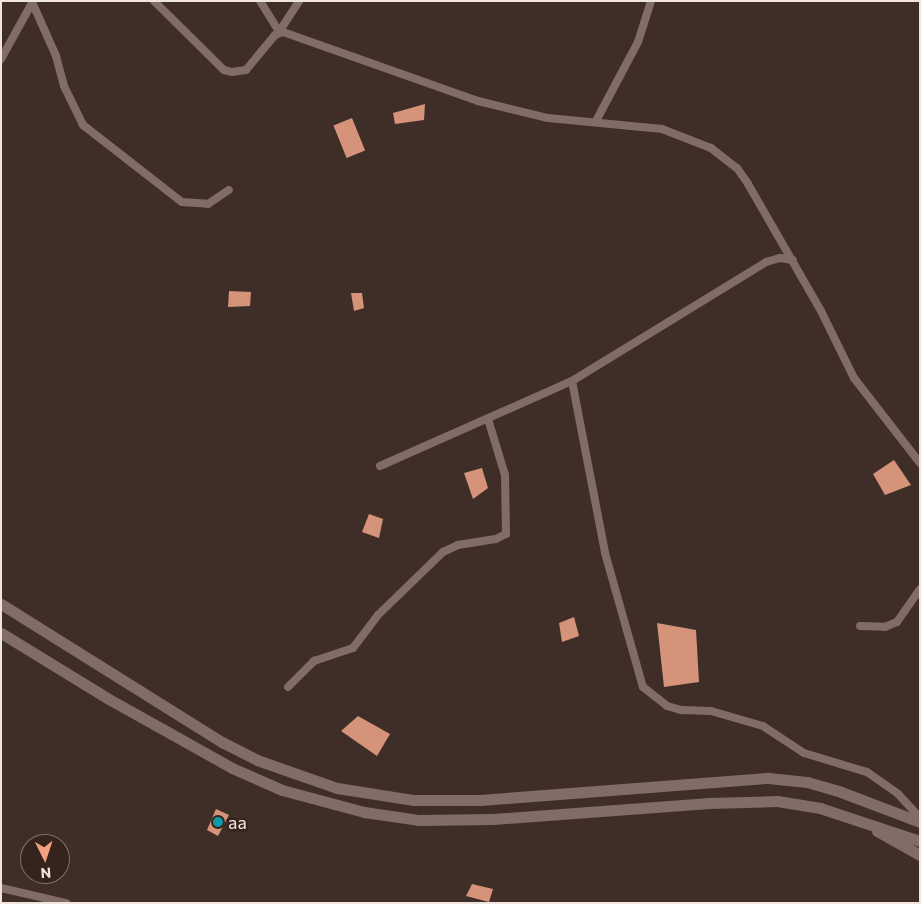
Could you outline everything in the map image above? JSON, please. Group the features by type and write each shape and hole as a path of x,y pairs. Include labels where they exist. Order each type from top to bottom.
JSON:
{"main road":[{"path":"1,604 188,722 257,760 337,788 414,800 470,800 768,778 807,782 832,789 884,806 920,822"},
{"path":"1,633 55,664 107,698 232,768 282,790 364,812 419,820 493,820 748,801 820,808 854,817 920,841"},
{"path":"55,664 68,646"},
{"path":"854,817 920,854"}],"street":[{"path":"154,1 224,70 232,72 246,70 278,32 298,1"},
{"path":"260,1 278,32 478,101 548,118 596,121 662,129 711,148 736,168 748,184 793,260 854,378 920,463"},
{"path":"596,121 638,42 651,1"},
{"path":"1,59 33,2"},
{"path":"33,2 56,56 64,86 82,125 182,202 208,204 229,190"},
{"path":"380,466 572,381 766,262 780,258 793,260"},
{"path":"572,381 607,561 643,687 667,706 681,710 711,711 763,726 804,752 867,772 898,794 920,818"},
{"path":"288,687 314,662 353,648 378,615 443,552 458,545 506,534 505,475 488,419"},
{"path":"860,626 885,627 897,622 920,589"},
{"path":"1,888 66,903"}],"building":[{"path":"425,104 424,120 395,124 393,113"},
{"path":"352,118 365,150 347,158 333,125"},
{"path":"229,291 251,292 250,306 228,307"},
{"path":"351,293 362,293 364,308 354,311"},
{"path":"894,460 911,485 885,495 873,474"},
{"path":"482,468 488,488 473,499 464,473"},
{"path":"369,514 383,519 379,538 362,532"},
{"path":"574,617 579,636 562,642 559,623"},
{"path":"657,623 696,630 699,682 664,687"},
{"path":"358,716 390,734 377,756 341,731"},
{"name":"aa","path":"216,809 229,815 218,836 207,830"},
{"path":"472,884 493,889 489,902 466,896"}],"place":[{"name":"aa","path":"218,822"}]}
